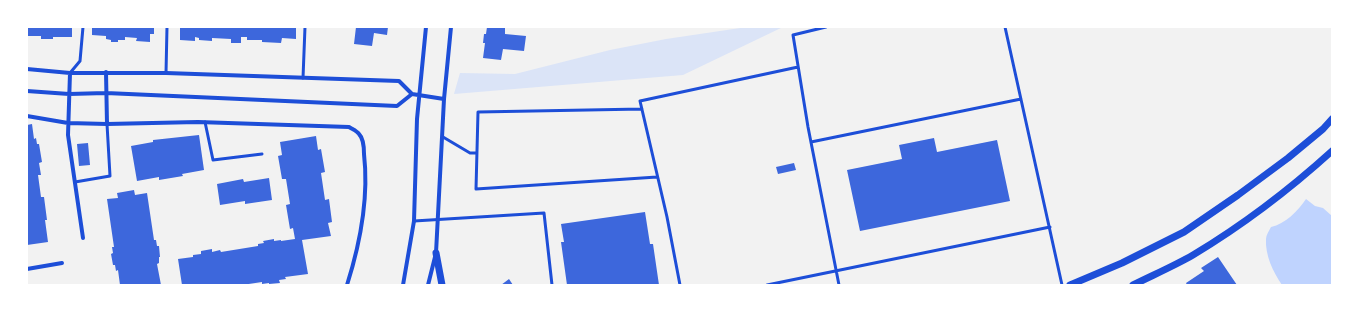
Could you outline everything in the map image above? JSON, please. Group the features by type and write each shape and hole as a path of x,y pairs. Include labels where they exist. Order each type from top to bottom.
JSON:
{"street":[{"path":"403,285 414,221 418,95 426,27"},
{"path":"428,285 436,254 439,220 444,99 451,27"},
{"path":"27,69 70,73 166,73 399,81 412,94 444,99"},
{"path":"106,72 107,124"},
{"path":"70,73 68,135 84,238"},
{"path":"27,91 69,94 106,93 397,106 412,94"},
{"path":"27,116 68,123 107,124 205,122 349,126 360,134 366,165 363,215 360,234 347,285"},
{"path":"1070,285 1122,264 1184,232 1238,196 1288,158 1323,129 1332,119"},
{"path":"1133,285 1193,255 1246,220 1331,154"},
{"path":"436,254 442,285"},
{"path":"27,269 62,263"}],"lane":[{"path":"70,73 80,61 83,27"},
{"path":"166,73 167,27"},
{"path":"303,78 305,27"},
{"path":"826,27 793,35 811,142 839,285"},
{"path":"1006,27 1062,285"},
{"path":"680,285 640,102 798,67"},
{"path":"811,142 1021,99"},
{"path":"642,108 478,112 476,189 657,177"},
{"path":"205,122 213,160 262,154"},
{"path":"75,182 110,176 107,124"},
{"path":"443,137 470,153 477,153"},
{"path":"414,221 544,213 552,285"},
{"path":"766,285 1050,227"}],"shaded area":[{"path":"747,27 783,27 683,75 454,94 460,73 515,74 610,50 666,39"}],"water":[{"path":"1306,199 1315,206 1323,208 1332,216 1332,285 1282,285 1268,257 1266,238 1271,227 1281,223 1291,216"}],"building":[{"path":"27,27 72,27 72,37 53,37 53,39 41,39 41,36 27,36"},
{"path":"92,27 154,27 154,34 150,34 150,42 136,41 137,38 125,37 125,40 111,42 111,40 106,39 106,36 92,35"},
{"path":"180,27 296,27 296,39 282,38 281,43 262,42 262,40 247,40 247,37 241,37 241,43 231,43 231,39 212,38 212,41 199,40 199,38 195,37 195,41 180,40"},
{"path":"356,27 388,27 387,35 374,33 372,46 354,44"},
{"path":"487,27 505,28 505,34 526,36 524,51 503,49 501,60 483,58 485,43 483,43 484,34 486,34"},
{"path":"32,124 34,139 36,138 37,144 39,144 42,162 39,163 41,175 38,175 41,197 44,197 48,242 27,245 27,125"},
{"path":"199,135 204,170 182,174 183,176 159,180 159,177 137,181 131,146 153,142 153,140"},
{"path":"316,136 318,150 321,149 325,172 321,173 325,200 329,199 332,222 328,223 331,236 302,240 308,274 285,277 286,279 279,280 280,283 269,284 262,284 262,282 242,285 182,285 178,259 193,257 193,255 201,254 201,251 212,249 212,252 220,250 221,252 258,246 258,244 264,243 263,241 274,239 274,241 281,241 295,239 293,228 290,229 286,205 290,204 286,179 282,179 278,156 282,155 280,142"},
{"path":"934,138 937,152 997,140 1010,201 860,231 847,170 902,159 899,145"},
{"path":"88,143 90,165 79,166 77,144"},
{"path":"794,163 796,170 778,174 776,167"},
{"path":"269,178 272,200 245,204 245,201 220,205 217,184 243,179 244,182"},
{"path":"134,190 135,195 147,193 154,240 156,240 157,246 159,246 160,257 159,263 157,264 161,285 120,285 118,270 116,271 115,265 113,265 111,254 113,253 112,247 114,247 107,199 118,198 117,193"},
{"path":"645,212 650,244 653,244 659,285 567,285 561,242 564,242 561,224"},
{"path":"1218,257 1237,285 1187,285 1186,283 1204,271 1201,268"},
{"path":"509,279 513,285 501,285"}]}
